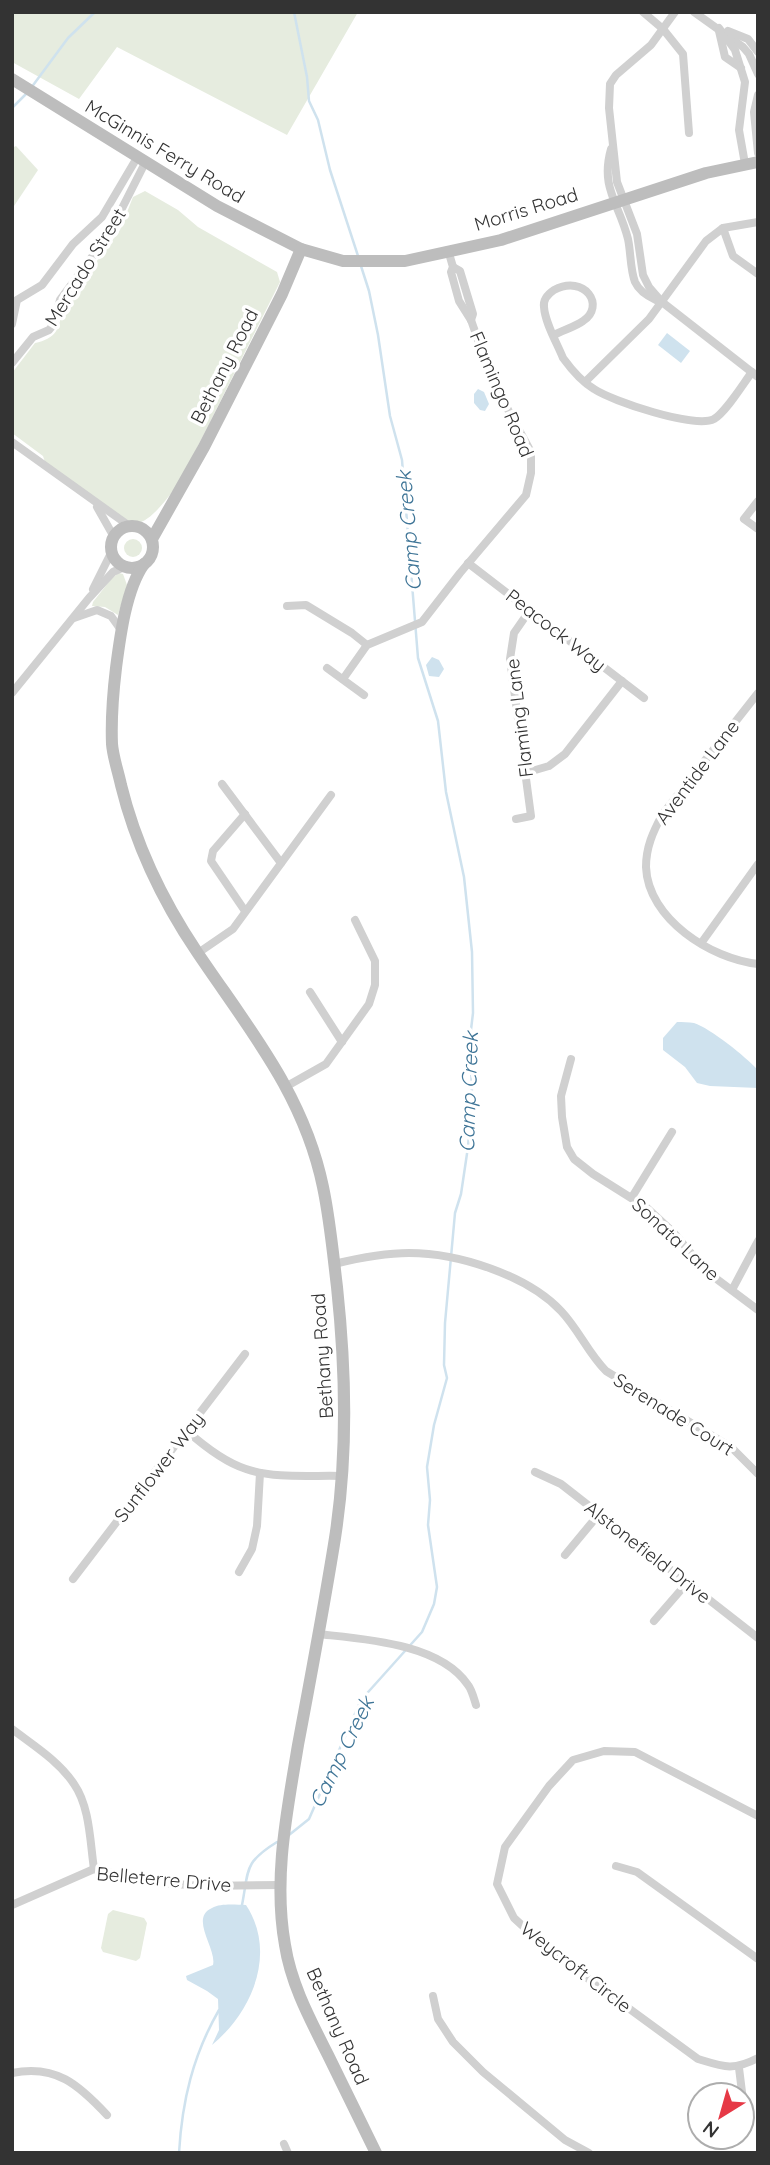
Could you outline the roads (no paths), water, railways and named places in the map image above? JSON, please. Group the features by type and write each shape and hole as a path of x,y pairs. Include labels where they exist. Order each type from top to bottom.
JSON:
{"street":[{"path":"643,12 663,29 683,54 690,133"},
{"path":"554,335 583,321 591,313 591,299 587,291 579,286 567,285 545,298 544,310 554,335 567,363 585,382 605,395 650,412 708,421 719,415 755,374 662,302 649,287 643,275 637,234 619,201 609,108 612,80 620,70 651,46 675,12"},
{"path":"694,12 743,47 758,74"},
{"path":"719,28 742,36 758,52"},
{"path":"719,28 725,57 742,69 746,89 739,130 751,163"},
{"name":"McGinnis Ferry Road","path":"12,79 217,206 301,249"},
{"path":"746,89 758,90"},
{"path":"758,95 754,111 757,120 758,153"},
{"name":"Mercado Street","path":"12,324 14,307 19,297 42,285 73,244 102,218 142,158"},
{"name":"Mercado Street","path":"12,363 31,339 53,325 61,300 104,242 142,158"},
{"name":"Morris Road","path":"301,249 343,261 405,261 501,240 706,173 751,163"},
{"path":"585,382 649,319 702,245 723,228 758,222"},
{"path":"723,228 733,256 758,274"},
{"name":"Bethany Road","path":"152,538 204,447 282,294 301,249"},
{"name":"Flamingo Road","path":"367,645 422,622 526,495 531,452 492,380 471,320 473,314 461,289 460,271 453,267 447,250"},
{"path":"12,442 90,499 152,538 152,554 144,564 128,566 112,573 89,597 12,693"},
{"name":"Bethany Road","path":"134,526 153,520 175,498"},
{"path":"89,597 112,551 114,537 90,499"},
{"path":"758,501 744,519 758,529"},
{"path":"114,537 134,526"},
{"path":"112,551 117,561 128,566"},
{"name":"Peacock Way","path":"468,563 644,698"},
{"name":"Bethany Road","path":"144,564 133,586 114,680 112,747 130,821 155,884 287,1086 306,1128 323,1187 334,1264 345,1386 343,1476 335,1540 287,1808 280,1885 285,1947 292,1975 304,2006 376,2153"},
{"name":"Bethany Road","path":"128,566 133,586"},
{"path":"287,606 306,605 367,645 343,679"},
{"path":"71,619 93,610 104,612 117,621 121,627 121,636"},
{"name":"Flaming Lane","path":"516,819 531,816 510,659 514,633 530,610"},
{"path":"327,668 364,695"},
{"path":"525,773 549,766 565,754 622,681"},
{"name":"Aventide Lane","path":"758,693 662,815 648,846 646,870 656,899 671,919 702,942 731,958 758,964"},
{"path":"222,784 281,863"},
{"path":"198,953 233,929 331,795"},
{"path":"245,814 213,850 211,861 245,911"},
{"path":"702,942 758,864"},
{"path":"287,1086 326,1063 369,1004 375,985 375,961 355,920"},
{"path":"310,992 342,1042"},
{"name":"Sonata Lane","path":"571,1059 561,1096 563,1132 567,1147 583,1167 632,1197 674,1233 706,1271 758,1310"},
{"path":"632,1197 671,1132"},
{"path":"732,1290 758,1241"},
{"name":"Serenade Court","path":"334,1264 375,1255 436,1255 472,1263 520,1282 541,1294 560,1310 606,1371 732,1448 758,1474"},
{"name":"Sunflower Way","path":"73,1579 245,1354"},
{"path":"187,1431 222,1458 243,1469 260,1473 343,1476"},
{"name":"Alstonefield Drive","path":"535,1472 561,1484 758,1638"},
{"path":"239,1572 252,1549 257,1526 260,1473"},
{"path":"565,1555 599,1514"},
{"path":"654,1621 687,1583"},
{"path":"318,1634 420,1650 448,1666 468,1685 476,1705"},
{"path":"12,1729 50,1758 75,1784 86,1813 94,1869"},
{"name":"Weycroft Circle","path":"739,2068 698,2059 549,1950 514,1918 497,1884 505,1847 549,1786 573,1760 604,1751 635,1752 758,1816"},
{"path":"616,1866 637,1872 758,1959"},
{"name":"Belleterre Drive","path":"12,1905 94,1869 149,1882 202,1886 280,1885"},
{"path":"433,1996 439,2019 453,2042 565,2140 589,2153"},
{"path":"741,2081 739,2068 758,2058"},
{"path":"12,2073 41,2070 58,2076 79,2088 107,2115"},
{"path":"284,2144 288,2153"}],"water":[{"path":"667,333 690,351 681,363 658,345"},
{"path":"478,389 484,392 489,404 485,411 480,410 474,403 474,394"},
{"path":"432,657 439,660 444,669 439,677 429,676 426,665"},
{"path":"677,1022 701,1026 737,1051 758,1070 758,1088 697,1083 685,1067 663,1050 663,1038"},
{"path":"220,1905 246,1905 260,1942 256,1980 239,2015 212,2045 219,2030 218,1999 187,1980 186,1976 213,1965 203,1926 206,1913"}],"waterway":[{"path":"31,88 68,38 95,12"},
{"name":"Camp Creek","path":"294,12 309,101 318,120 330,170 358,256"},
{"path":"12,108 27,93"},
{"name":"Camp Creek","path":"289,1835 309,1819 361,1700 422,1632 434,1604 437,1587 428,1525 430,1500 427,1467 434,1425 447,1378 444,1365 445,1323 455,1213 461,1194 468,1147 472,1094 472,952 464,877 446,792 438,721 418,658 402,460 390,416 369,291 361,266"},
{"name":"Camp Creek","path":"242,1905 249,1868 258,1856 277,1842"},
{"name":"Camp Creek","path":"179,2153 190,2079 202,2044 219,2010"}]}
